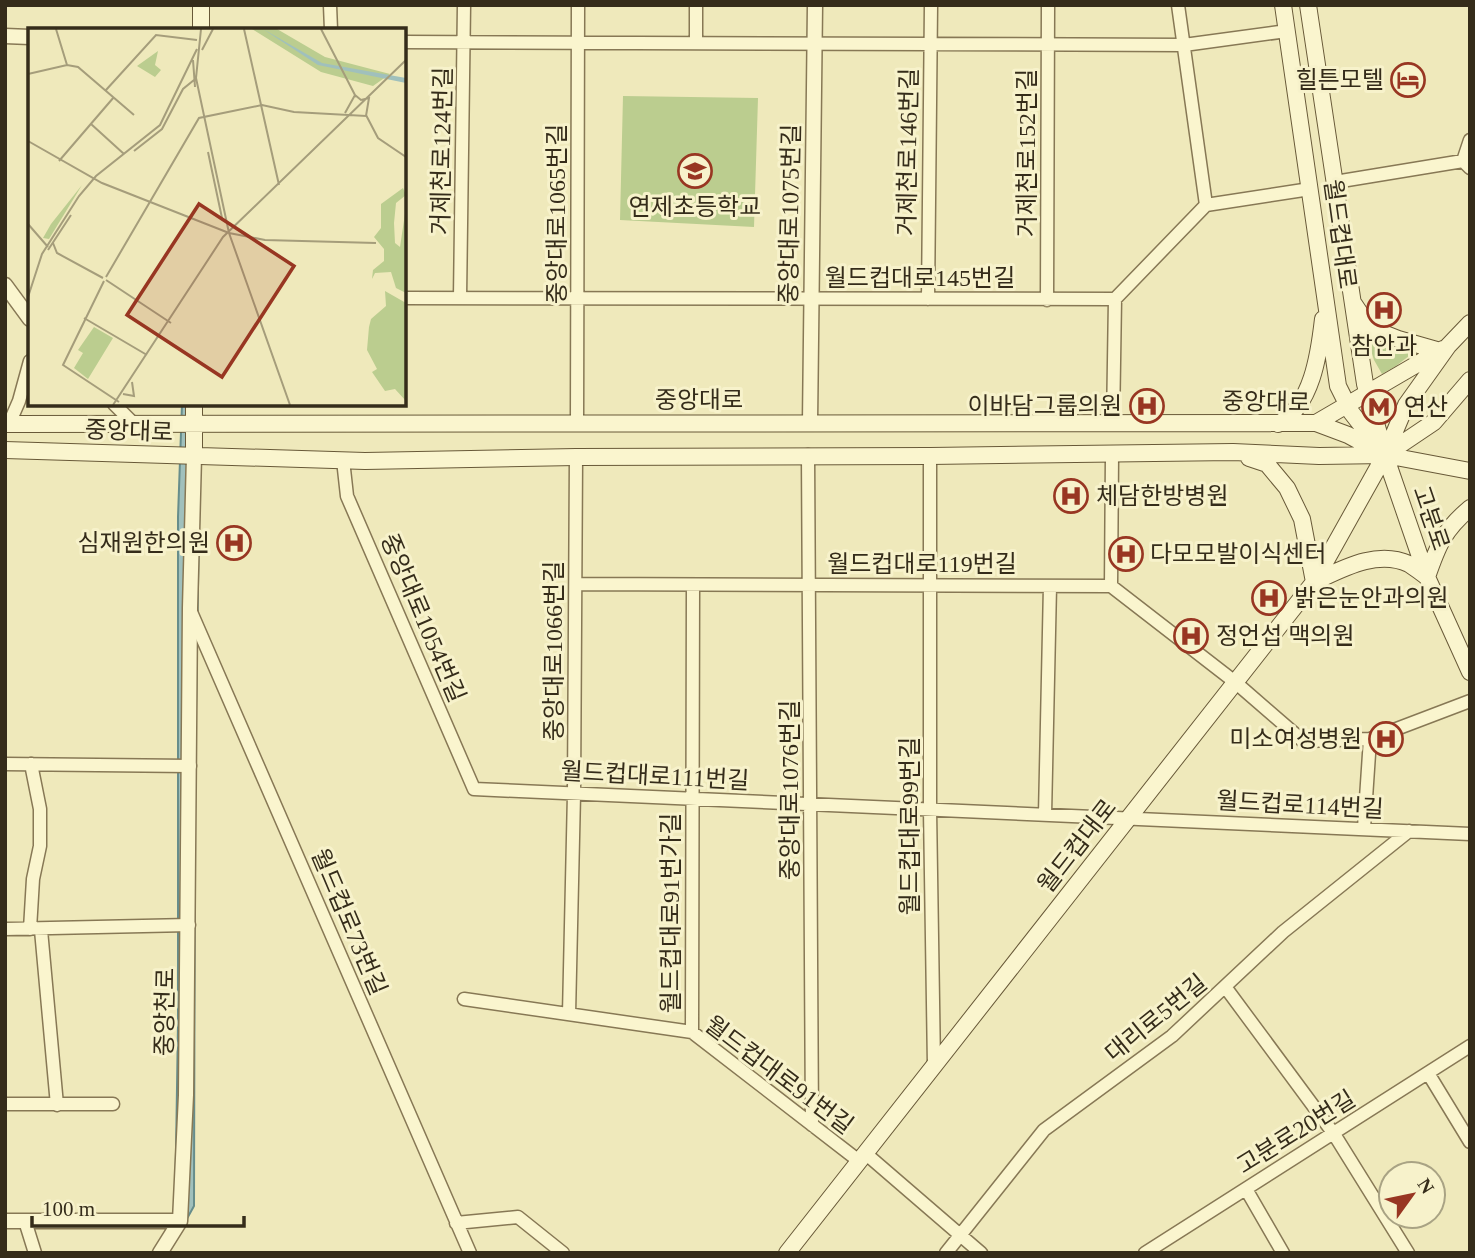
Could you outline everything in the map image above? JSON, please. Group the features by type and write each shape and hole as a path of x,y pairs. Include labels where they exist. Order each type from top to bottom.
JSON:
{"main road":[{"path":"201,5 201,28"},
{"name":"월드컵대로","path":"1283,5 1338,386 1350,412 1385,455"},
{"name":"월드컵대로","path":"787,1253 1314,582 1385,455 1368,393 1351,299 1308,5"},
{"path":"1278,424 1286,420 1298,407 1315,366 1321,339 1325,288"},
{"path":"1351,299 1370,328 1398,339 1444,349"},
{"path":"1385,455 1406,405 1444,349 1470,323"},
{"path":"1316,423 1444,349"},
{"path":"1385,455 1434,422 1470,380"},
{"path":"194,406 194,456"},
{"name":"중앙대로","path":"7,424 1316,423 1348,435 1385,455"},
{"name":"중앙대로","path":"6,452 342,460 1233,452 1319,456 1385,455"},
{"path":"1233,452 1267,464 1287,488 1302,519 1314,582 1359,562 1389,559 1408,564 1427,577 1436,550 1451,524 1470,508"},
{"path":"1385,455 1470,471"},
{"name":"고분로","path":"1385,455 1427,577 1470,673"}],"street":[{"path":"331,5 331,28"},
{"name":"거제천로124번길","path":"460,298 464,5"},
{"name":"중앙대로1065번길","path":"577,422 578,5"},
{"path":"696,5 696,43"},
{"name":"중앙대로1075번길","path":"810,423 815,5"},
{"name":"거제천로146번길","path":"928,299 931,5"},
{"name":"거제천로152번길","path":"1047,300 1048,5"},
{"path":"1178,5 1206,205"},
{"path":"406,42 1184,46 1287,31"},
{"path":"5,36 28,37"},
{"path":"1335,181 1466,164 1470,140"},
{"path":"1113,424 1115,299 1206,205 1310,189"},
{"path":"5,285 28,316"},
{"name":"월드컵대로145번길","path":"406,298 1115,299"},
{"path":"7,424 19,401 28,368"},
{"path":"116,406 133,423"},
{"name":"중앙대로1076번길","path":"808,455 812,1125"},
{"path":"1112,455 1111,586 1235,682 1303,741 1370,739 1470,701"},
{"name":"중앙천로","path":"160,1253 180,1221 186,1095 194,456"},
{"name":"월드컵대로99번길","path":"930,456 930,810 934,1066"},
{"name":"중앙대로1066번길","path":"569,1014 575,793 576,457"},
{"name":"중앙대로1054번길","path":"342,460 347,496 474,789"},
{"name":"월드컵대로119번길","path":"576,584 1111,586"},
{"name":"월드컵대로91번가길","path":"692,1032 693,585"},
{"path":"1045,815 1050,586"},
{"name":"월드컵로73번길","path":"190,608 470,1253"},
{"path":"1364,828 1370,739"},
{"path":"5,764 190,766"},
{"path":"31,764 40,809 40,846 33,879 35,929 57,1105"},
{"name":"월드컵대로111번길","path":"474,789 1129,817"},
{"name":"월드컵로114번길","path":"1129,817 1470,834"},
{"name":"대리로5번길","path":"946,1253 1044,1130 1172,1036 1283,932 1409,831"},
{"path":"5,929 188,925"},
{"path":"1226,988 1334,1133 1408,1253"},
{"name":"월드컵대로91번길","path":"464,999 692,1032 812,1125 862,1157 961,1234 981,1253"},
{"name":"고분로20번길","path":"1148,1252 1470,1046"},
{"path":"1427,1073 1470,1142"},
{"path":"5,1104 113,1104"},
{"path":"1245,1189 1283,1253"},
{"path":"456,1223 518,1217 563,1253"},
{"path":"5,1221 180,1221"},
{"path":"25,1221 35,1253"}],"green space":[{"path":"623,96 758,98 754,227 620,220"},
{"path":"1374,336 1414,352 1382,374 1368,341"}],"water":[{"path":"182,406 201,406 195,770 194,1206 168,1253 153,1253 175,1216 178,1024 178,517"}],"place":[{"name":"힐튼모텔","path":"1408,80"},
{"name":"연제초등학교","path":"695,171"},
{"name":"참안과","path":"1384,310"},
{"name":"이바담그룹의원","path":"1147,406"},
{"name":"연산","path":"1379,407"},
{"name":"체담한방병원","path":"1071,496"},
{"name":"심재원한의원","path":"234,543"},
{"name":"다모모발이식센터","path":"1126,554"},
{"name":"밝은눈안과의원","path":"1269,598"},
{"name":"정언섭 맥의원","path":"1191,636"},
{"name":"미소여성병원","path":"1386,739"}]}
